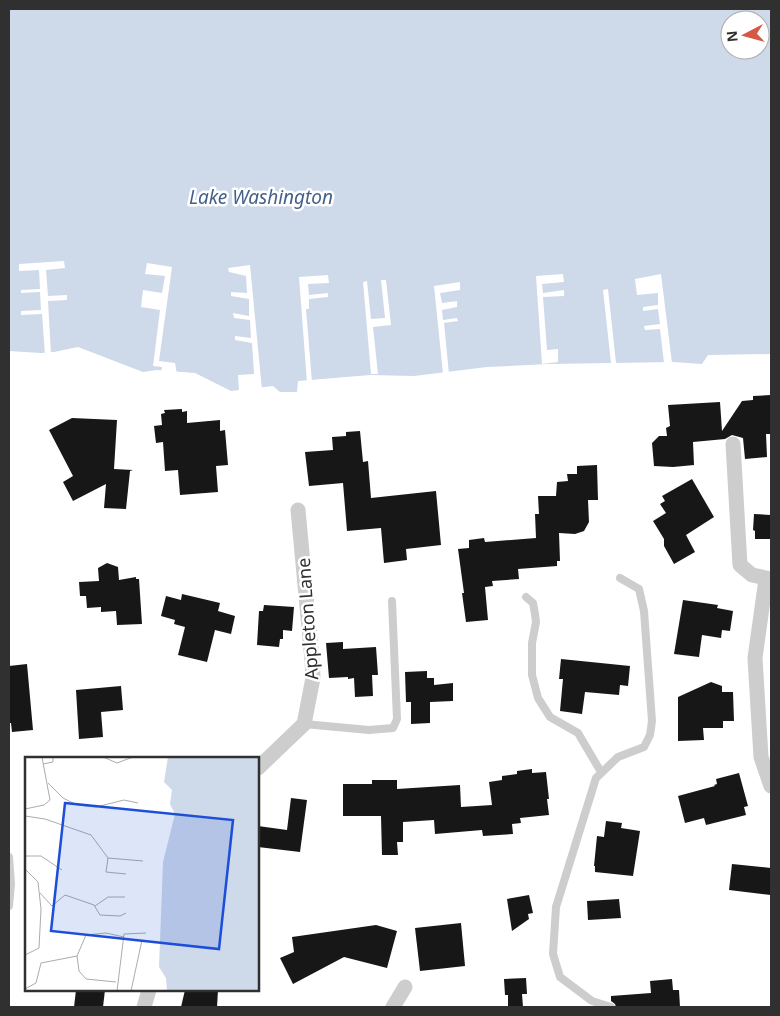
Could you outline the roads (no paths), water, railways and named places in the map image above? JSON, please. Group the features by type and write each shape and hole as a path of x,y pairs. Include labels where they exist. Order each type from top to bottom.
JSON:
{"street":[{"path":"733,444 740,565 752,575 768,579 755,658 761,758 771,786"},
{"name":"Appleton Lane","path":"298,510 313,678 304,724"},
{"path":"259,767 304,724"},
{"path":"393,1007 405,987"},
{"path":"144,1007 149,991"}],"lane":[{"path":"611,1007 592,1001 560,977 553,954 556,907 596,778 618,757 644,746 650,735 652,721 644,611 639,589 620,578"},
{"path":"526,596 533,603 536,614 532,644 532,675 538,698 550,717 578,733 601,772"},
{"path":"304,724 369,730 393,728 397,719 392,601"},
{"path":"9,857 11,884 9,906"}],"water":[{"name":"Lake Washington","path":"9,9 771,9 771,354 708,355 702,364 674,362 549,364 487,367 414,376 370,375 298,381 297,392 280,392 273,386 231,391 195,373 157,370 143,372 78,347 41,353 9,351"}]}
